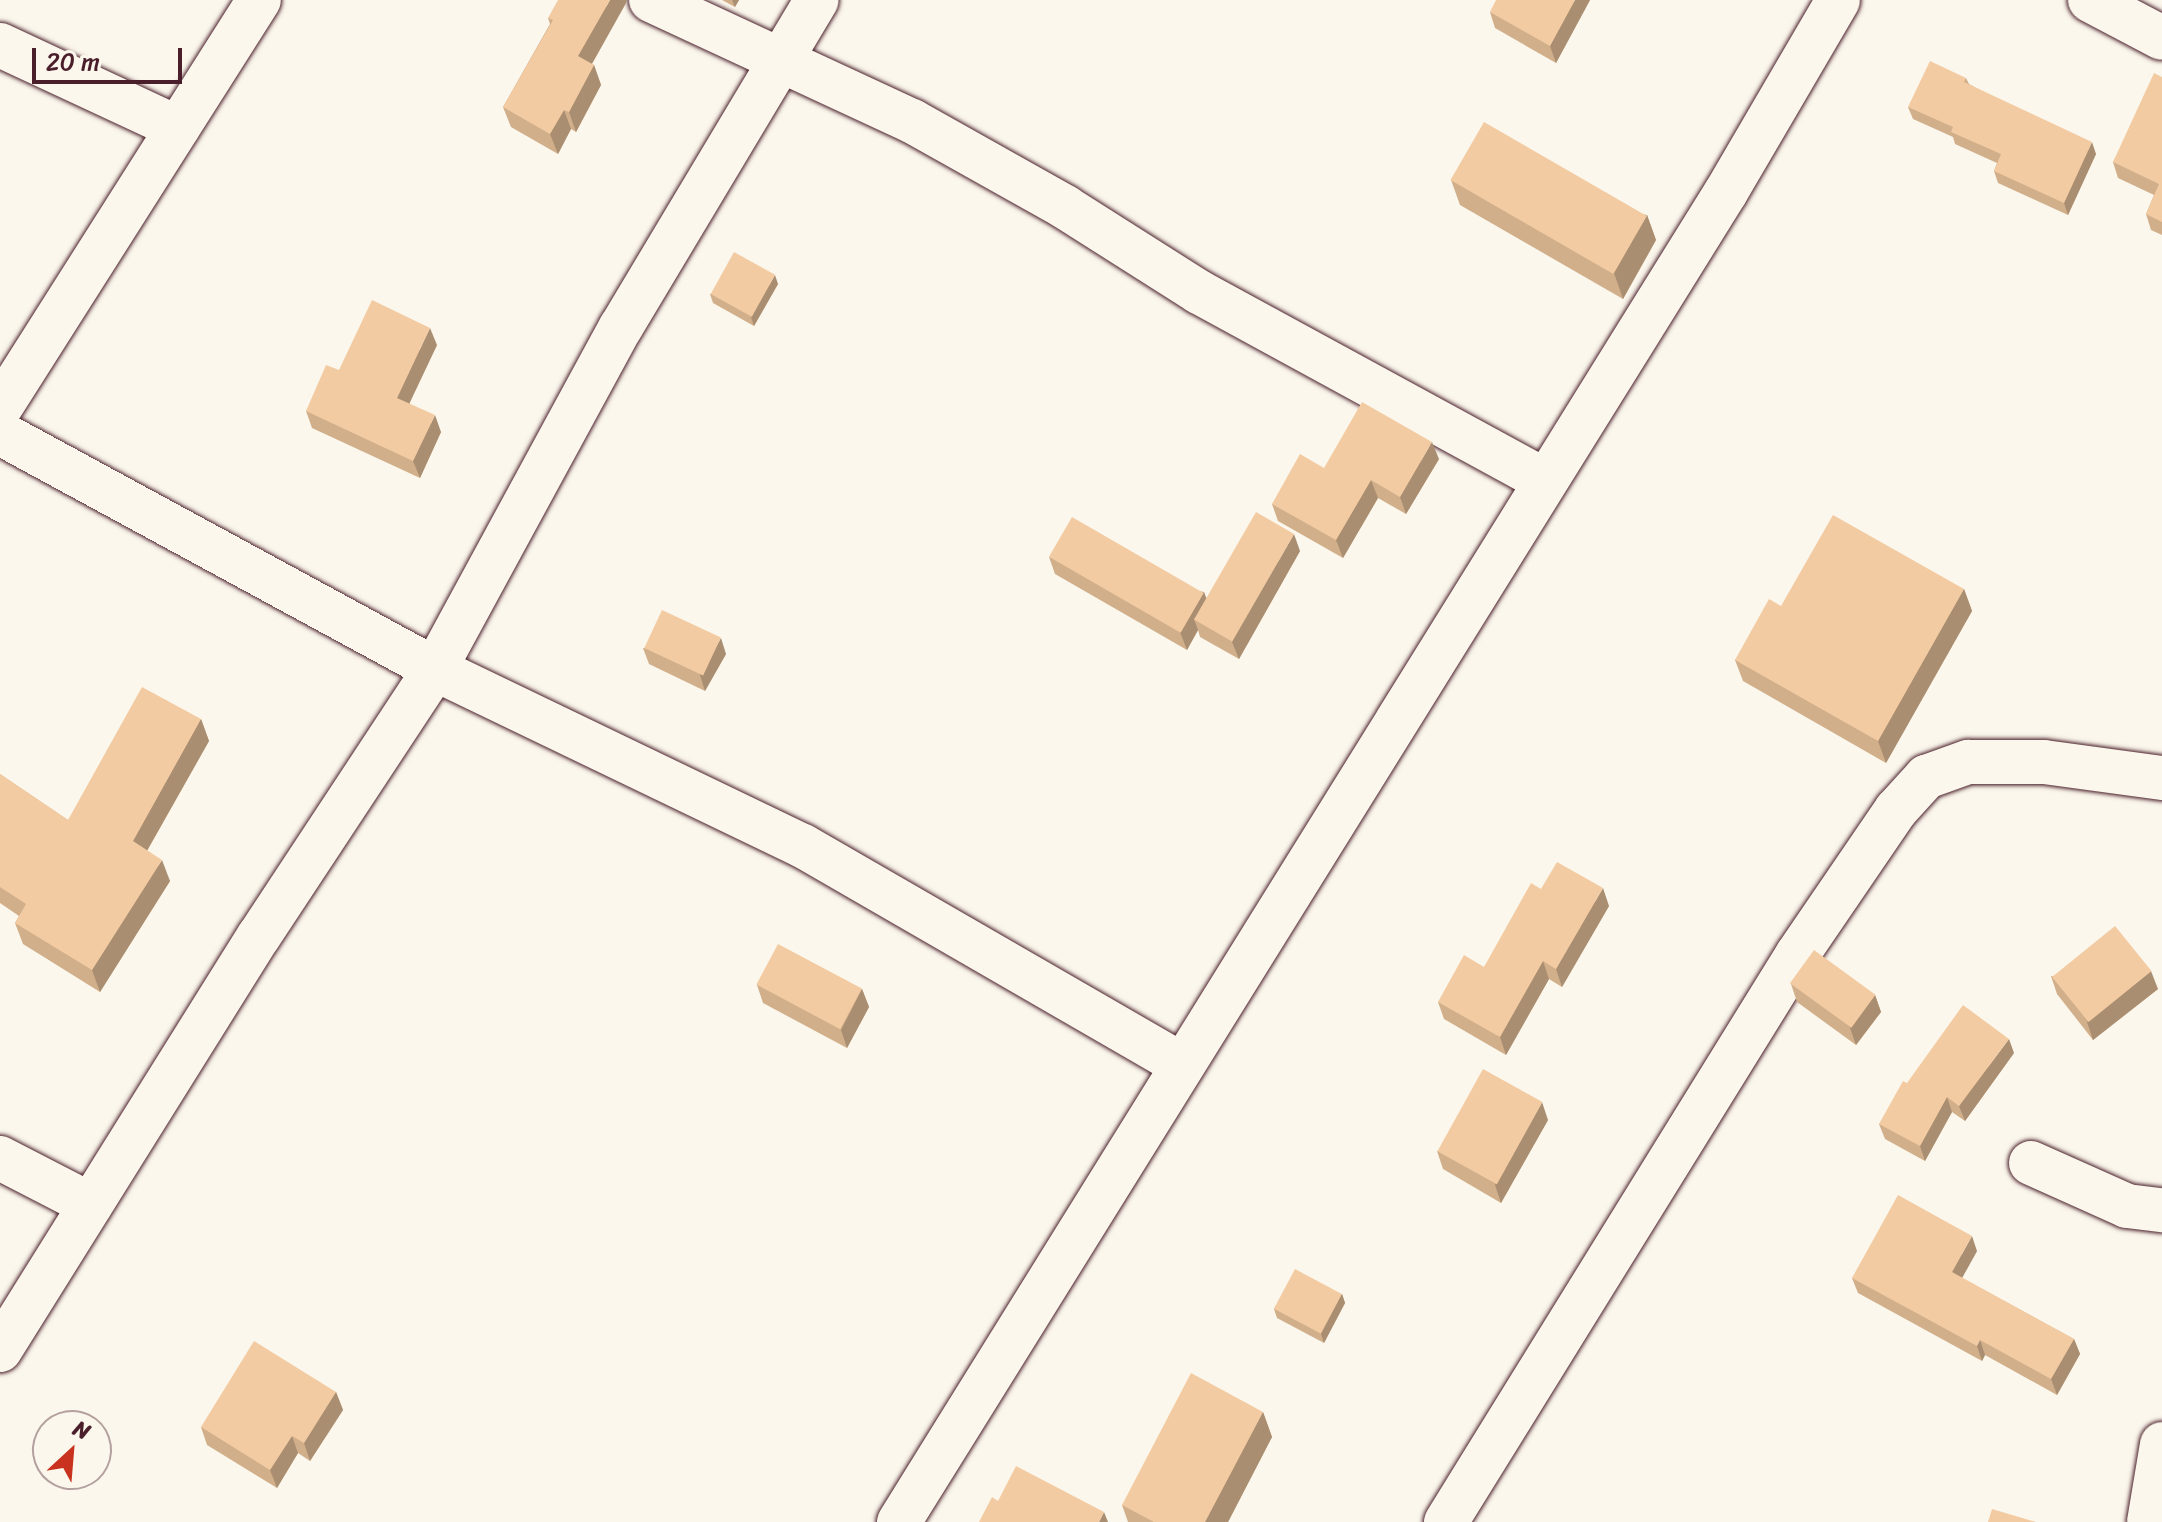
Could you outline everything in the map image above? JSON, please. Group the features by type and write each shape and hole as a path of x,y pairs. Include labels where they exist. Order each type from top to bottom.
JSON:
{"street":[{"path":"0,408 259,0"},
{"path":"651,0 912,121 1065,207 1199,292 1544,480"},
{"path":"0,1350 259,936 435,669 621,327 817,0"},
{"path":"899,1522 1544,480 1726,192 1838,0"},
{"path":"2090,0 2162,38"},
{"path":"0,45 178,128"},
{"path":"0,433 435,669 803,846 1182,1065"},
{"path":"1446,1522 1797,955 1896,810 1926,777 1968,762 2044,762 2162,778"},
{"path":"0,1158 91,1205"},
{"path":"2031,1163 2127,1206 2162,1210"},
{"path":"2149,1522 2162,1444"}],"building":[{"path":"558,0 610,0 578,56 594,65 569,112 564,110 550,134 503,107 553,20 548,18"},
{"path":"1496,0 1575,0 1550,46 1490,12"},
{"path":"1930,61 1966,78 1964,82 2092,142 2064,203 1994,171 2001,154 1951,132 1953,127 1908,107"},
{"path":"2154,73 2162,77 2162,222 2146,214 2159,184 2113,162"},
{"path":"1484,122 1647,216 1613,274 1450,180"},
{"path":"734,252 775,275 752,317 711,294"},
{"path":"372,300 430,328 397,398 435,415 413,461 306,411 326,365 339,370"},
{"path":"1362,402 1432,442 1400,497 1371,480 1336,540 1272,504 1300,454 1324,468"},
{"path":"1256,512 1294,534 1232,641 1194,619"},
{"path":"1833,515 1964,589 1878,741 1735,660 1769,599 1781,606"},
{"path":"1072,517 1204,593 1181,633 1049,557"},
{"path":"662,610 721,637 703,676 644,648"},
{"path":"142,687 201,719 133,841 162,860 92,970 15,923 26,904 0,887 0,774 68,820"},
{"path":"1557,862 1603,888 1556,969 1543,961 1500,1037 1438,1002 1464,955 1484,967 1531,883 1541,889"},
{"path":"2115,926 2152,971 2089,1022 2052,977"},
{"path":"778,944 862,989 840,1029 756,985"},
{"path":"1814,950 1875,995 1851,1028 1790,983"},
{"path":"1963,1005 2009,1039 1959,1106 1947,1097 1920,1146 1879,1124 1903,1081 1907,1083"},
{"path":"1483,1069 1542,1102 1497,1184 1437,1151"},
{"path":"1898,1195 1972,1236 1952,1272 2074,1339 2051,1379 1980,1340 1977,1346 1852,1278"},
{"path":"1295,1269 1342,1294 1321,1334 1274,1309"},
{"path":"254,1341 336,1392 304,1443 292,1436 270,1470 201,1427"},
{"path":"1191,1373 1263,1412 1205,1522 1154,1522 1122,1505"},
{"path":"1016,1466 1104,1512 1099,1522 979,1522 992,1497 998,1501"},
{"path":"1992,1509 2036,1522 1988,1522"}]}
